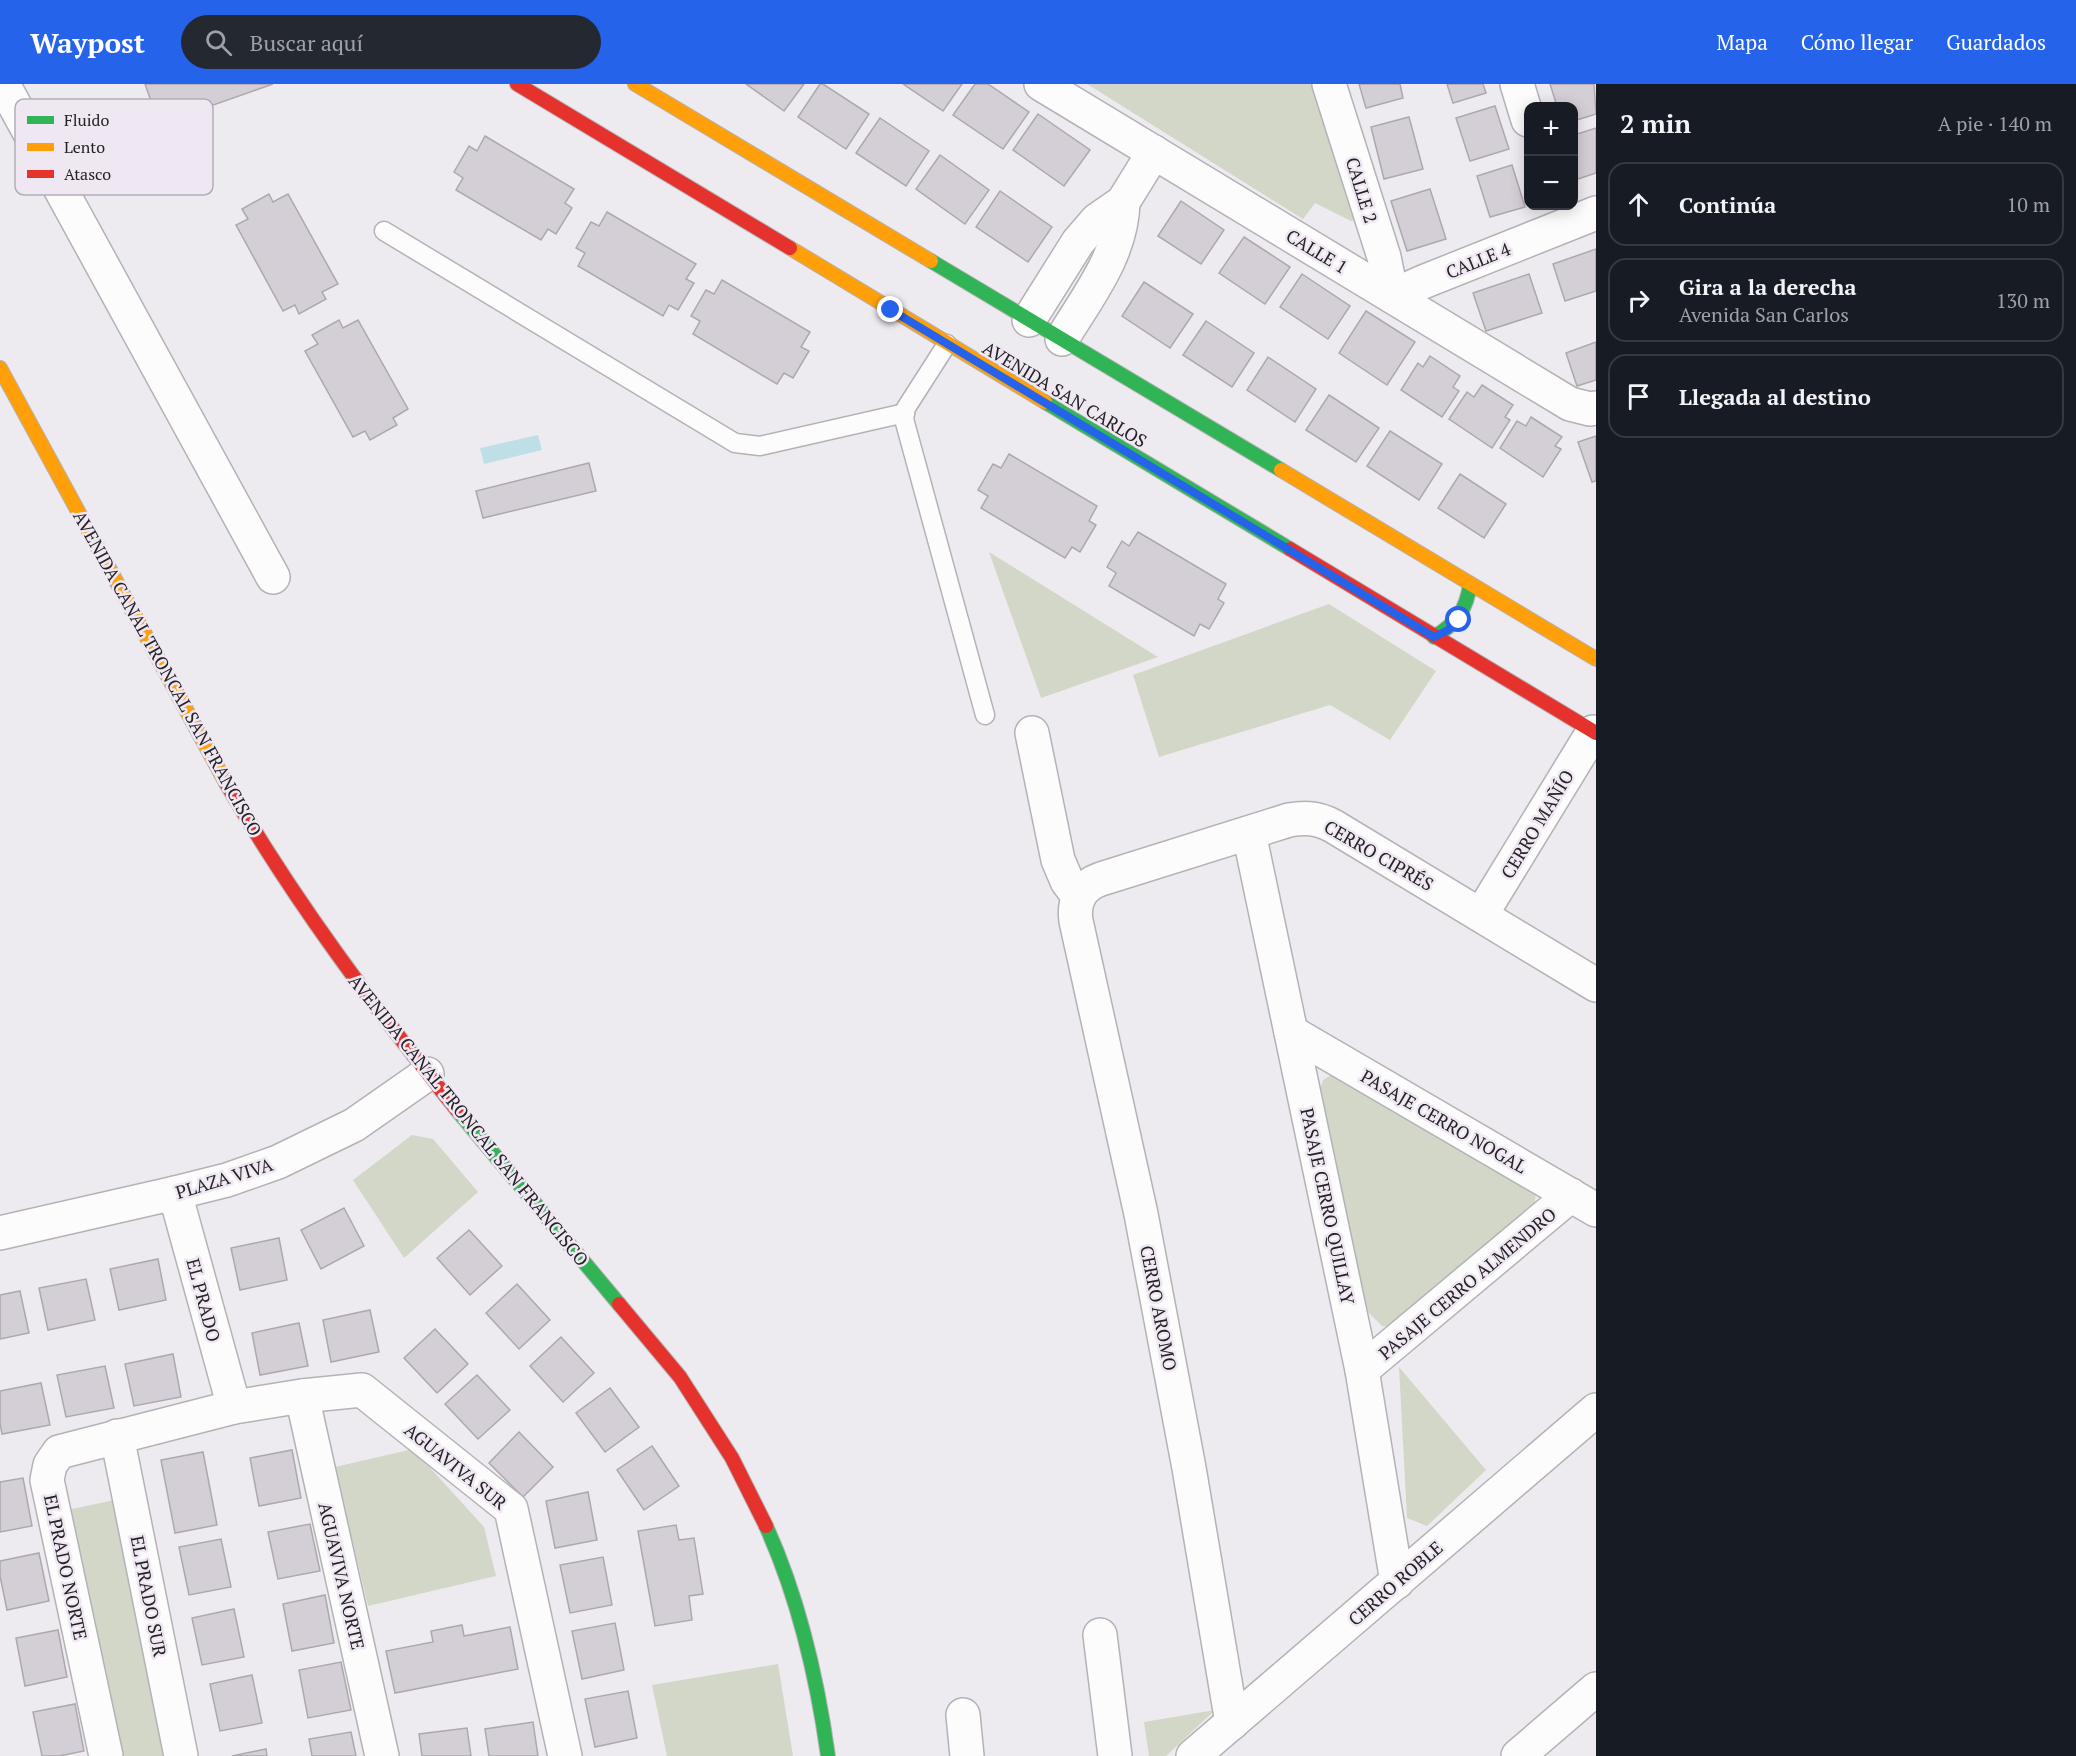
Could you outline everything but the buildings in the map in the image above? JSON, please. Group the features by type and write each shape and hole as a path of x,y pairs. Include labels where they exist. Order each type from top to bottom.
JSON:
{"main road":[{"name":"AVENIDA SAN CARLOS","path":"517,84 1595,732"},
{"path":"635,84 1596,659"},
{"name":"AVENIDA CANAL TRONCAL SAN FRANCISCO","path":"0,368 190,719 243,811 300,901 362,989 427,1074 680,1377 740,1471 774,1547 800,1620 818,1694 828,1756"},
{"path":"1434,637 1448,630 1459,620 1466,607 1470,584"}],"street":[{"path":"3,84 15,106"},
{"name":"CALLE 1","path":"1041,84 1570,404 1580,408 1596,408"},
{"name":"CALLE 2","path":"1329,84 1384,257 1392,296"},
{"path":"1516,84 1524,108"},
{"path":"1029,320 1078,242 1097,220 1123,202 1154,152"},
{"path":"64,195 273,577"},
{"path":"1062,339 1110,260 1120,233 1123,202"},
{"name":"CALLE 4","path":"1392,296 1560,216 1596,213"},
{"name":"CERRO MAÑÍO","path":"1481,915 1595,732"},
{"path":"1032,733 1058,860 1067,881 1078,896"},
{"name":"CERRO CIPRÉS","path":"1078,896 1092,882 1249,832 1300,818 1322,820 1596,985"},
{"name":"PASAJE CERRO QUILLAY","path":"1249,832 1362,1370 1397,1581"},
{"name":"CERRO AROMO","path":"1078,896 1076,921 1144,1225 1189,1468 1232,1723"},
{"name":"PASAJE CERRO NOGAL","path":"1291,1032 1583,1202"},
{"name":"PLAZA VIVA","path":"0,1233 227,1180 278,1162 354,1125 427,1074"},
{"name":"EL PRADO","path":"175,1193 234,1407"},
{"name":"PASAJE CERRO ALMENDRO","path":"1362,1370 1583,1202"},
{"name":"AGUAVIVA SUR","path":"234,1407 302,1396 362,1390 511,1509 565,1756"},
{"name":"AGUAVIVA NORTE","path":"302,1396 382,1756"},
{"name":"EL PRADO NORTE","path":"106,1756 47,1480 50,1466 59,1452 234,1407"},
{"name":"CERRO ROBLE","path":"1193,1756 1596,1410"},
{"name":"EL PRADO SUR","path":"117,1436 181,1756"},
{"path":"1100,1635 1115,1756"},
{"path":"1518,1756 1596,1689"},
{"path":"963,1715 967,1756"}],"lane":[{"path":"384,231 735,443 760,446 905,413"},
{"path":"947,344 906,408 904,419 985,715"}],"green space":[{"path":"1087,84 1317,84 1365,217 1351,221 1315,203 1303,219"},
{"path":"989,552 1158,657 1041,698"},
{"path":"1329,604 1436,671 1390,740 1330,705 1159,757 1133,675"},
{"path":"1334,1073 1536,1190 1534,1213 1399,1328 1382,1326 1367,1311 1318,1095 1323,1080"},
{"path":"412,1135 433,1139 478,1192 404,1258 353,1180"},
{"path":"1399,1367 1486,1470 1427,1526 1407,1518"},
{"path":"413,1449 484,1527 496,1576 368,1606 335,1467"},
{"path":"115,1500 172,1756 122,1756 67,1510"},
{"path":"778,1664 793,1756 667,1756 652,1685"},
{"path":"1215,1710 1166,1756 1149,1756 1144,1722"}],"water":[{"path":"538,435 542,450 484,464 480,448"}],"traffic: fast":[{"path":"931,261 1281,470"},
{"path":"1045,402 1290,549"},
{"path":"1434,637 1459,615 1466,601 1470,584"},
{"path":"457,1110 619,1304"},
{"path":"766,1526 788,1582 805,1639 828,1756"}],"traffic: slow":[{"path":"635,84 931,261"},
{"path":"790,248 1045,402"},
{"path":"0,368 226,783"},
{"path":"1281,470 1596,659"}],"traffic: jam":[{"path":"517,84 790,248"},
{"path":"1290,549 1596,733"},
{"path":"226,783 306,910 395,1031 457,1110"},
{"path":"619,1304 680,1377 732,1458 766,1526"}],"route":[{"path":"891,310 1434,637 1448,630 1459,620"}]}
